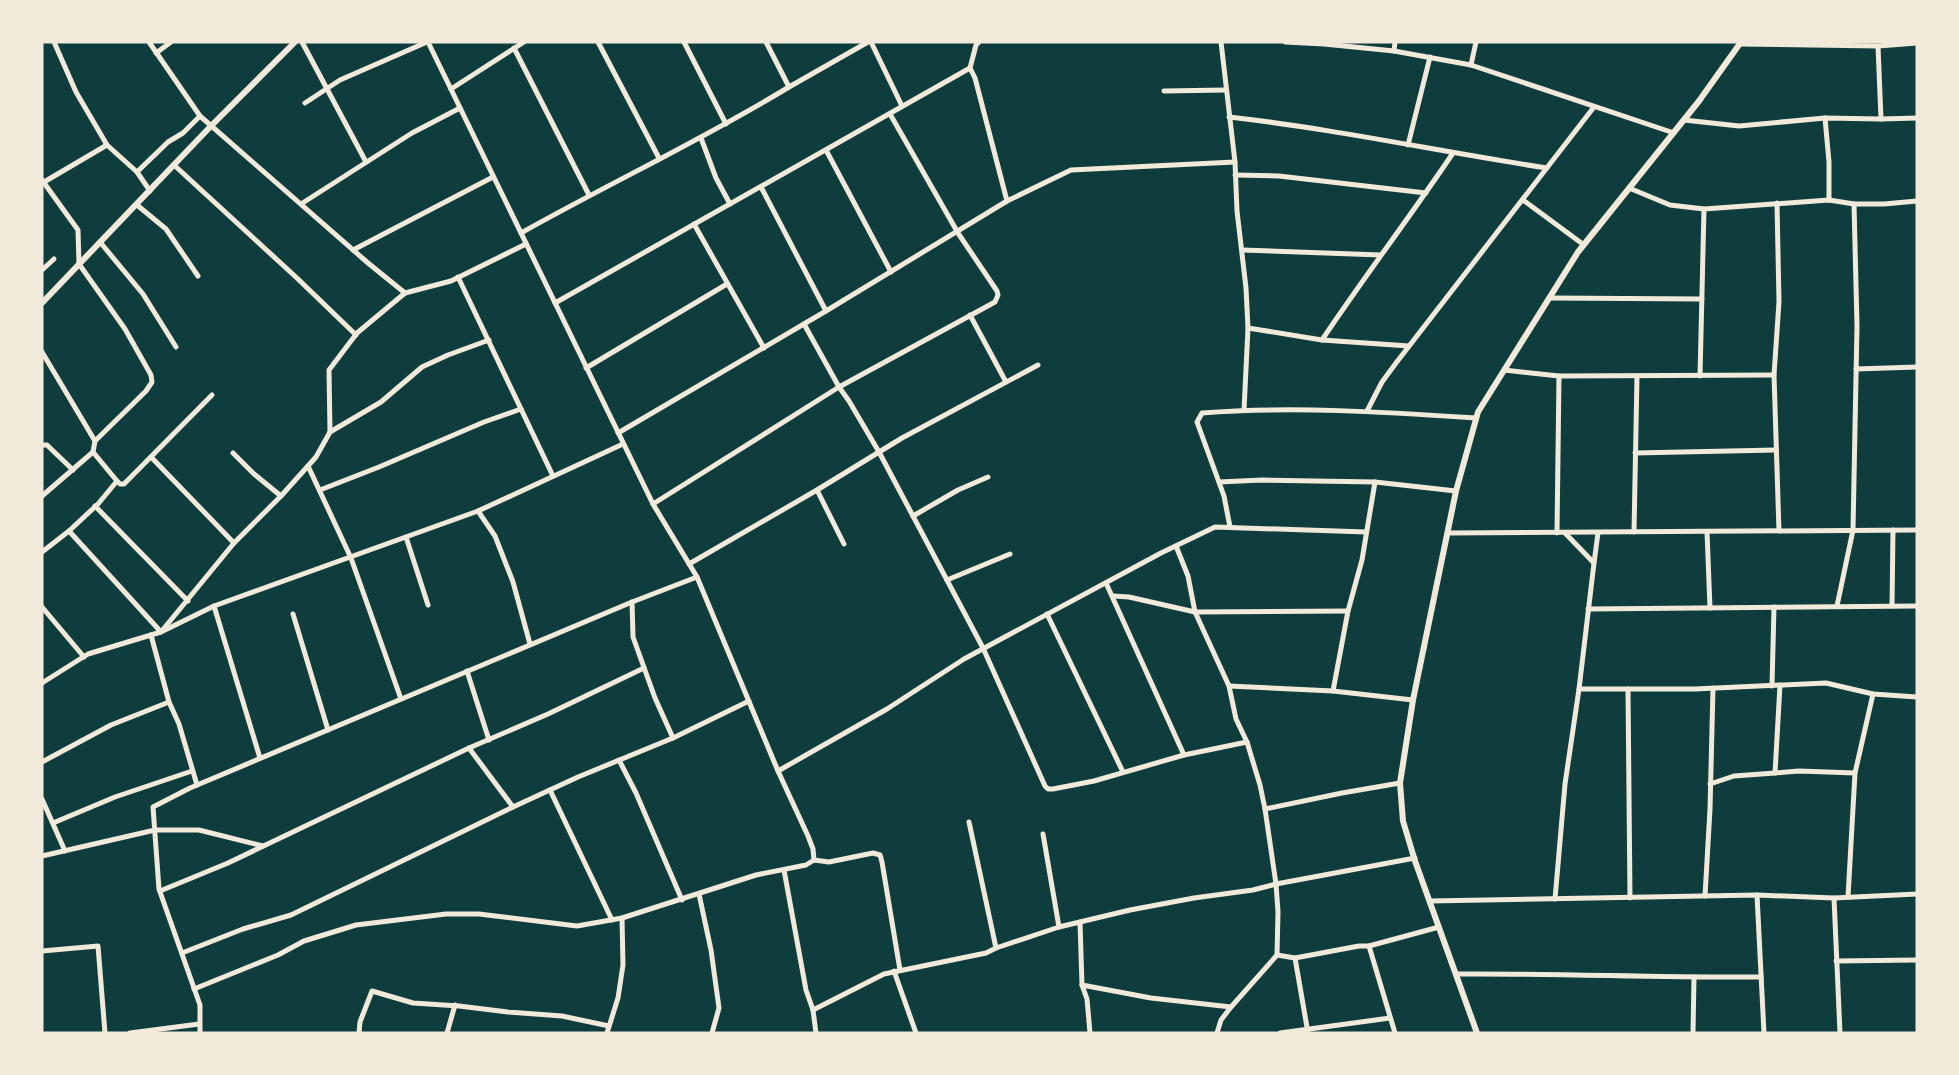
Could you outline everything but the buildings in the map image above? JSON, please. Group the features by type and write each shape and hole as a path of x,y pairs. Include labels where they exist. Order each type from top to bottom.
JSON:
{"street":[{"path":"54,42 76,92 107,145 137,172 150,191"},
{"path":"149,42 210,127 405,293"},
{"path":"156,53 171,42"},
{"path":"42,303 210,127 295,42"},
{"path":"302,42 366,162"},
{"path":"305,103 340,80 428,42 652,504 697,577 778,771 808,836 814,860"},
{"path":"451,89 524,42"},
{"path":"598,42 659,158"},
{"path":"684,42 726,124"},
{"path":"766,42 789,87"},
{"path":"521,233 659,158 701,138 869,42 902,106"},
{"path":"979,42 976,45 970,68 975,78 1007,201"},
{"path":"1221,42 1235,162 1237,211 1248,328 1244,410"},
{"path":"1286,42 1394,51 1472,65 1674,133"},
{"path":"1394,51 1395,42"},
{"path":"1472,65 1476,42"},
{"path":"1477,1033 1414,858 1403,820 1400,783 1413,700 1447,533 1476,418 1584,244 1674,133 1740,43 1878,46 1917,43"},
{"path":"1878,46 1881,119"},
{"path":"514,48 589,195"},
{"path":"1408,145 1430,57"},
{"path":"555,303 970,68"},
{"path":"1164,91 1226,90"},
{"path":"1367,411 1382,381 1594,106"},
{"path":"301,204 412,133 460,108"},
{"path":"652,504 839,387 995,302 998,295 958,233 890,114"},
{"path":"137,172 168,142 183,133 200,116"},
{"path":"1229,117 1290,124 1547,168"},
{"path":"1684,120 1739,126 1825,118 1917,118"},
{"path":"1825,118 1829,162 1828,200"},
{"path":"701,138 716,178 730,204"},
{"path":"42,496 93,452 95,441 146,391 152,382 151,375 125,329 79,264 78,230 43,181 107,145"},
{"path":"826,150 891,272"},
{"path":"1322,340 1453,153"},
{"path":"618,433 958,233 1007,201 1071,170 1235,162"},
{"path":"174,165 356,335"},
{"path":"1235,175 1279,176 1426,193"},
{"path":"353,250 493,177"},
{"path":"762,186 826,311"},
{"path":"1629,188 1670,205 1704,209 1828,200 1854,204 1917,201"},
{"path":"1522,200 1584,244"},
{"path":"1777,203 1779,302 1774,375 1779,531"},
{"path":"1837,606 1853,530 1857,326 1854,204"},
{"path":"136,205 166,229 198,276"},
{"path":"1700,375 1704,209"},
{"path":"694,225 764,348"},
{"path":"100,242 142,294 176,347"},
{"path":"161,632 234,543 281,496 308,466 327,440 330,432 329,369 356,335 405,293 451,281 526,244"},
{"path":"1242,250 1381,255"},
{"path":"42,270 54,259"},
{"path":"458,278 553,476"},
{"path":"586,368 727,284"},
{"path":"1549,298 1702,299"},
{"path":"970,315 1006,381"},
{"path":"804,324 879,452 983,648 1044,786 1048,789 1094,781 1184,755 1247,742"},
{"path":"1248,328 1322,340 1409,346"},
{"path":"330,432 381,402 422,367 489,340"},
{"path":"42,352 95,441"},
{"path":"689,564 879,452 1038,365"},
{"path":"1856,369 1917,367"},
{"path":"1504,370 1559,376 1774,375"},
{"path":"1634,532 1637,375"},
{"path":"1557,533 1559,376"},
{"path":"93,452 117,481 124,484 212,395"},
{"path":"320,490 521,409"},
{"path":"1230,527 1224,496 1197,423 1202,413 1244,410 1367,411 1476,418"},
{"path":"42,683 84,657 161,632 214,606 478,511 623,444"},
{"path":"42,445 46,445 73,470"},
{"path":"1635,453 1776,450"},
{"path":"233,453 281,496"},
{"path":"151,457 234,543"},
{"path":"308,466 351,558 401,699"},
{"path":"913,516 958,490 988,477"},
{"path":"1219,482 1262,480 1375,482 1456,491"},
{"path":"42,552 69,531 117,481"},
{"path":"1333,691 1348,611 1362,560 1375,482"},
{"path":"817,490 844,544"},
{"path":"95,506 188,601"},
{"path":"478,511 495,536 513,582 530,644"},
{"path":"778,771 887,709 945,669 1161,553 1215,528 1366,532"},
{"path":"1892,606 1893,530"},
{"path":"1447,533 1917,530"},
{"path":"69,531 161,632"},
{"path":"1555,899 1565,784 1598,532"},
{"path":"1707,532 1710,608"},
{"path":"1565,533 1594,563"},
{"path":"406,537 428,605"},
{"path":"1176,546 1188,576 1195,612 1229,686 1236,719 1247,742 1260,785 1276,884 1277,955 1231,1007 1221,1020 1217,1033"},
{"path":"947,579 1010,554"},
{"path":"200,1033 200,1005 160,891 153,807 260,758 530,644 697,577"},
{"path":"1106,582 1184,755"},
{"path":"1113,596 1129,597 1195,612 1348,611"},
{"path":"632,602 633,637 673,738"},
{"path":"214,606 260,758"},
{"path":"1588,609 1917,606"},
{"path":"42,607 84,657"},
{"path":"1772,686 1774,607"},
{"path":"293,614 328,730"},
{"path":"1047,614 1123,772"},
{"path":"151,635 169,702 179,724 197,785"},
{"path":"160,891 228,863 469,748 644,668"},
{"path":"467,671 489,740"},
{"path":"1579,689 1713,688 1826,683 1873,694 1917,697"},
{"path":"1229,686 1333,691 1413,700"},
{"path":"1774,773 1780,686"},
{"path":"1704,896 1713,688"},
{"path":"1628,689 1629,898"},
{"path":"1848,897 1855,773 1873,694"},
{"path":"182,953 243,928 291,915 513,807 673,738 749,701"},
{"path":"42,762 111,725 169,702"},
{"path":"469,748 513,807"},
{"path":"619,760 636,793 682,900"},
{"path":"52,823 115,797 192,771"},
{"path":"1710,784 1734,776 1799,771 1855,773"},
{"path":"1265,809 1400,783"},
{"path":"550,790 612,920"},
{"path":"42,799 65,851"},
{"path":"969,822 996,948"},
{"path":"42,856 155,831 199,830 264,846"},
{"path":"1043,834 1059,927"},
{"path":"194,989 278,955 304,941 356,925 446,914 479,914 577,926 622,918 756,875 806,865 814,860 829,862 873,853 880,855 890,904 897,970 916,1033"},
{"path":"813,1010 884,974 987,953 1059,927 1194,898 1253,890 1414,858"},
{"path":"784,870 816,1033"},
{"path":"699,894 711,950 719,1008 712,1033"},
{"path":"1430,901 1757,895 1834,898 1917,894"},
{"path":"1757,895 1764,1033"},
{"path":"1834,898 1840,1033"},
{"path":"607,1033 618,998 623,965 622,918"},
{"path":"1080,922 1082,985 1087,999 1090,1033"},
{"path":"1277,955 1295,958 1369,946 1439,927"},
{"path":"42,951 98,946 105,1033"},
{"path":"1369,946 1395,1033"},
{"path":"1295,958 1307,1031"},
{"path":"1836,961 1917,960"},
{"path":"1456,974 1761,977"},
{"path":"1693,1033 1694,977"},
{"path":"1082,985 1151,998 1231,1007"},
{"path":"359,1033 360,1022 372,991 413,1003 562,1016 609,1026"},
{"path":"447,1033 455,1005"},
{"path":"1280,1033 1390,1018"},
{"path":"130,1033 199,1024"}]}
